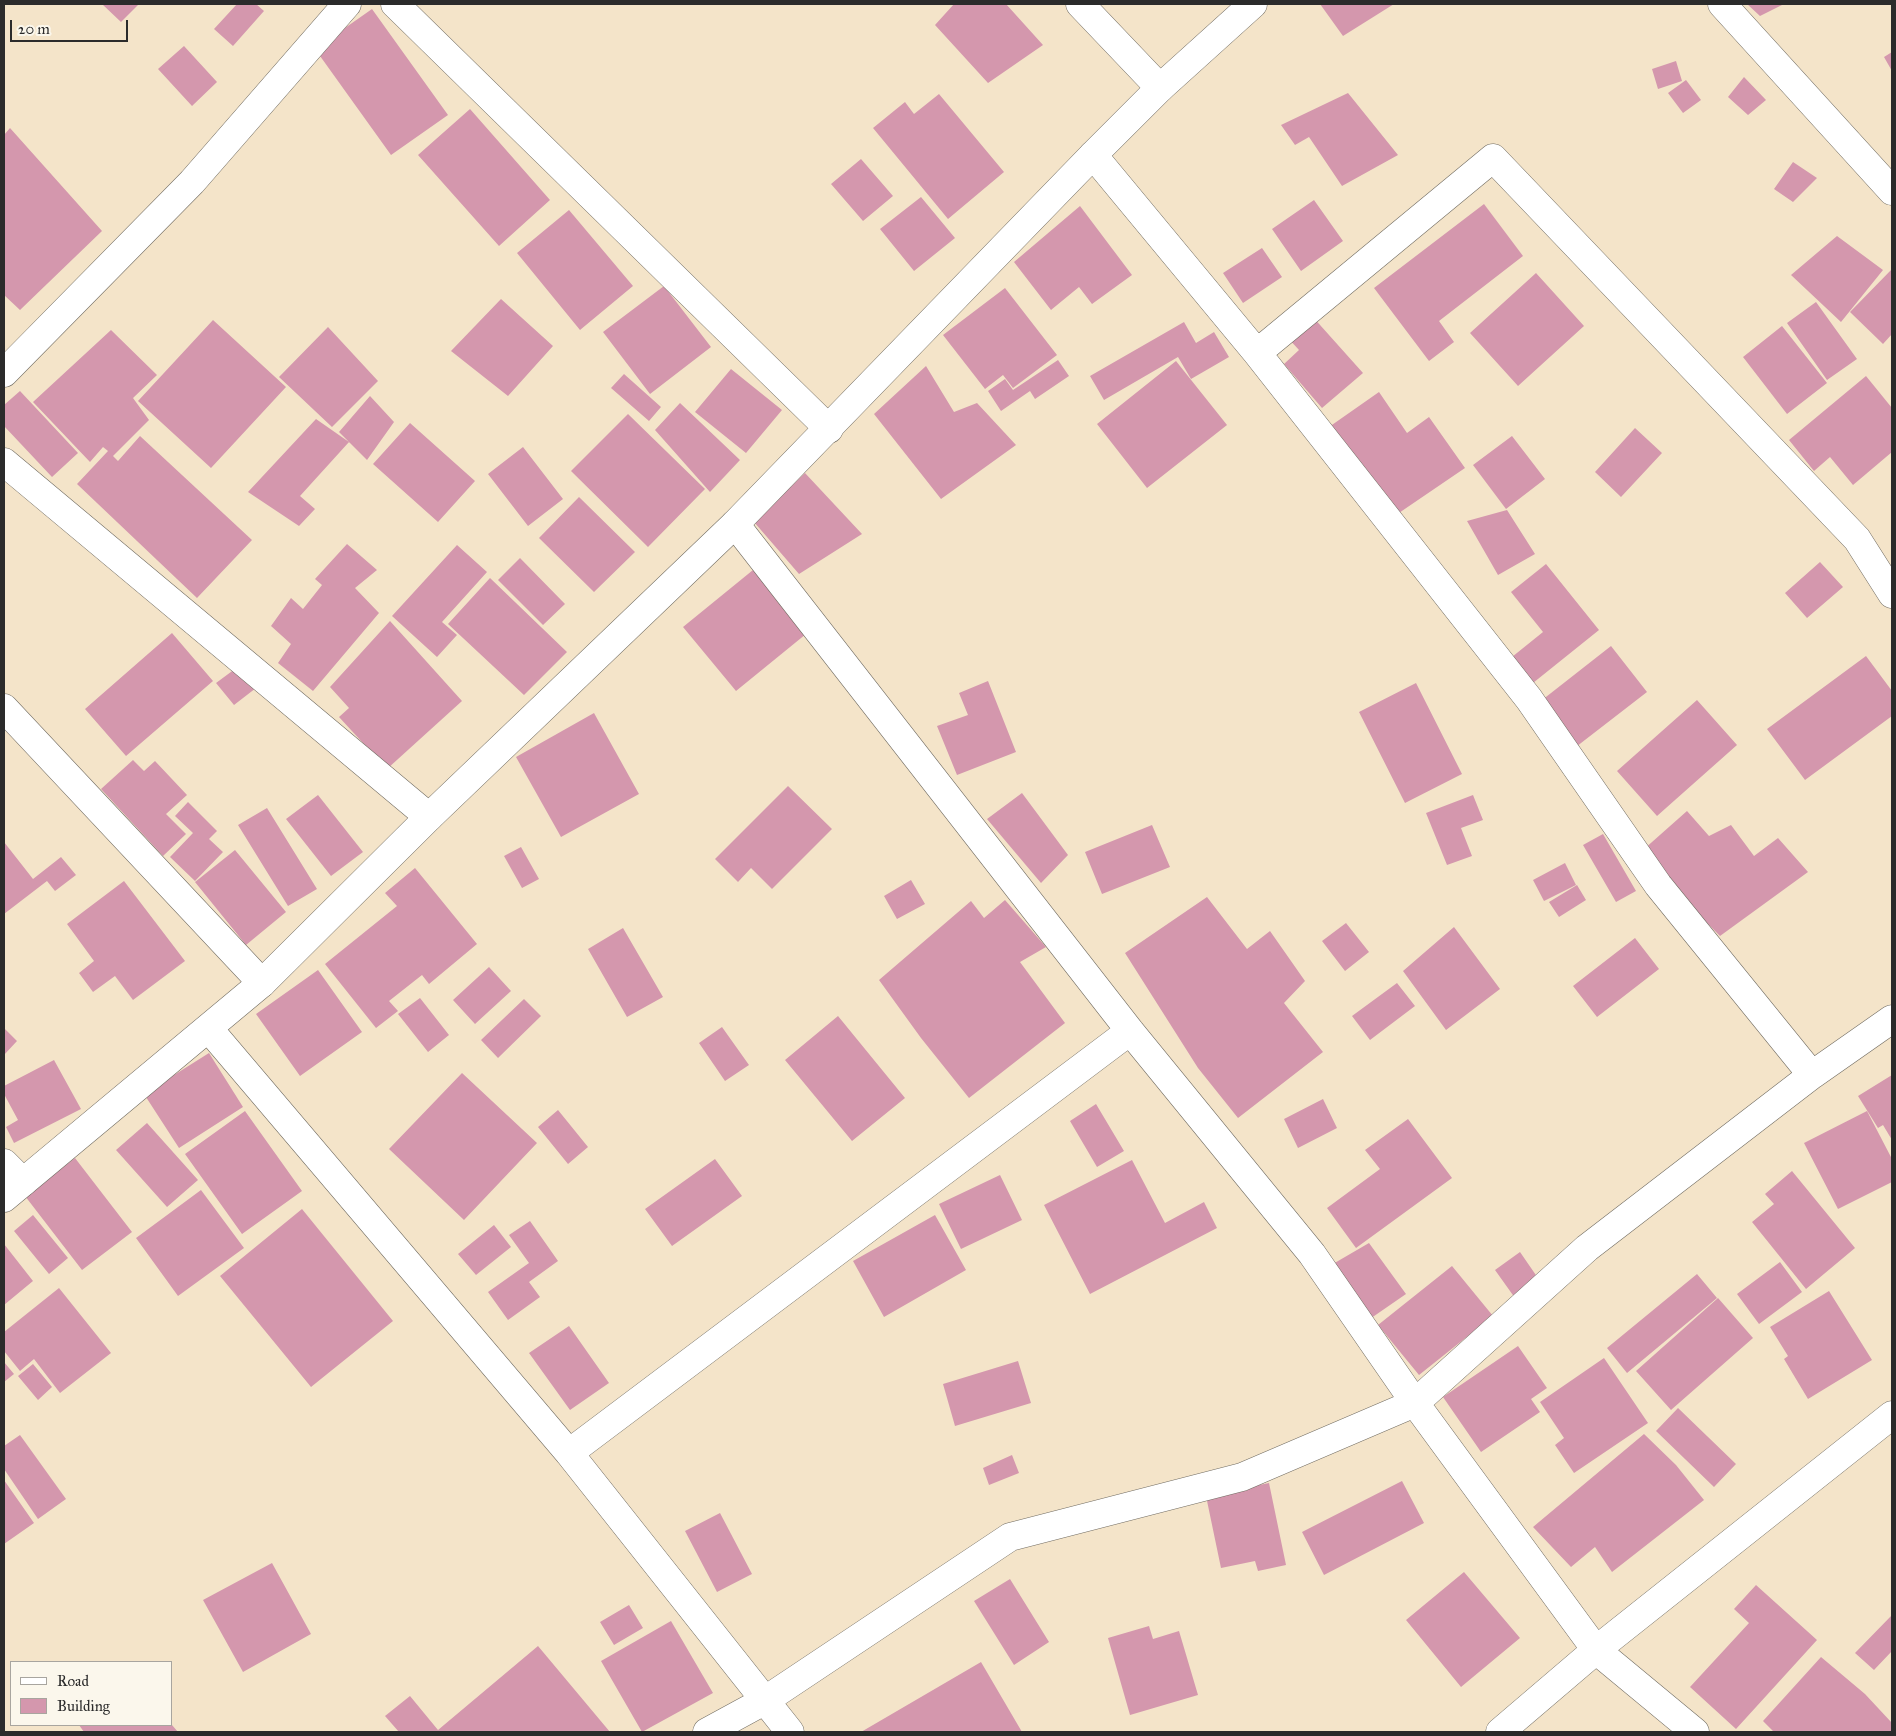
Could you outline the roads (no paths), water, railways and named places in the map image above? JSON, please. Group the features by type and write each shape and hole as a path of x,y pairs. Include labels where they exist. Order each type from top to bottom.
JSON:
{"street":[{"path":"4,373 192,182 347,4"},
{"path":"395,4 828,429"},
{"path":"1080,4 1160,88"},
{"path":"10,1181 209,1029 262,983 429,817 735,524 1093,154 1160,88 1253,4"},
{"path":"1722,4 1892,191"},
{"path":"1093,154 1257,353 1529,699 1658,885 1812,1075"},
{"path":"1257,353 1493,158 1857,539 1892,594"},
{"path":"4,462 429,817"},
{"path":"735,524 1130,1031 1312,1254 1415,1404 1596,1650 1695,1732"},
{"path":"4,708 262,983"},
{"path":"707,1732 764,1701 1010,1537 1242,1477 1415,1404 1587,1248 1812,1075 1892,1019"},
{"path":"209,1029 568,1453 790,1732"},
{"path":"568,1453 1130,1031"},
{"path":"1500,1732 1596,1650 1892,1415"}]}
